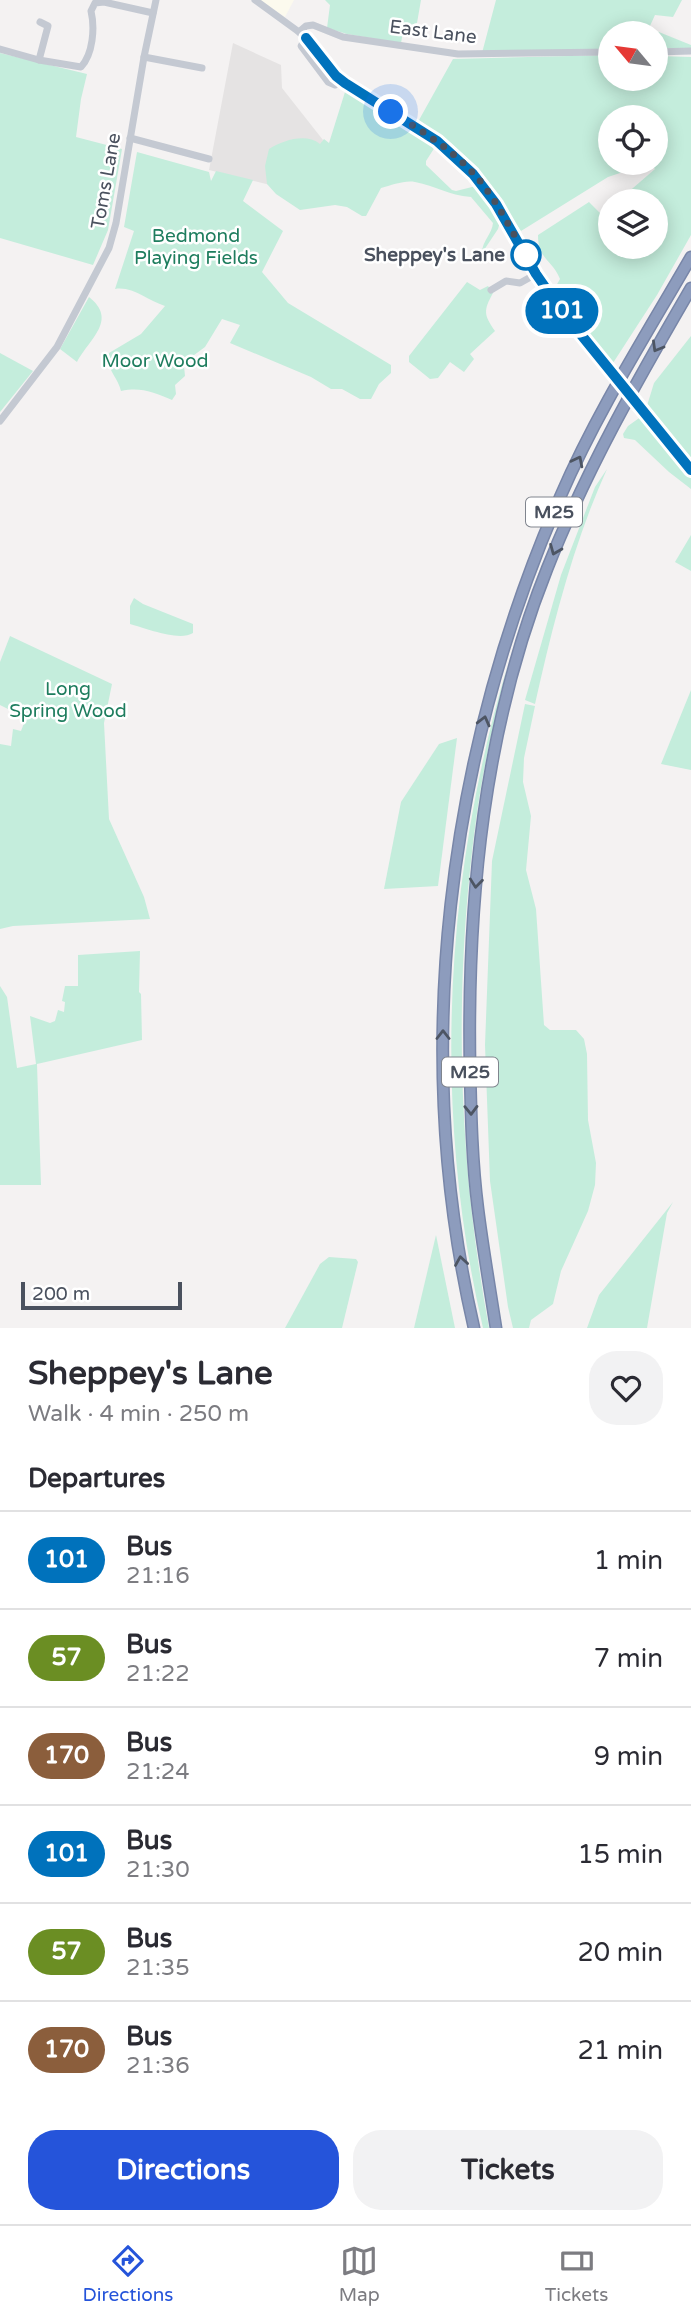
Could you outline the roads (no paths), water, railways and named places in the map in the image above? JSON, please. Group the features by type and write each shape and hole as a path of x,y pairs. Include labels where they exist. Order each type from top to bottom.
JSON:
{"highway":[{"name":"M25","path":"474,1328 456,1230 443,1082 448,913 467,787 494,677 531,567 562,492 611,396 691,257"},
{"name":"M25","path":"496,1328 471,1141 469,996 473,912 483,815 509,683 546,571 583,483 691,288"}],"street":[{"name":"Toms Lane","path":"0,421 57,347 109,248 116,223 156,0"},
{"path":"255,0 306,38 341,80 437,141 484,185 536,274 561,310 691,469"},
{"path":"0,49 39,60 81,67 85,62 94,27 92,3 104,2 153,13"},
{"path":"39,60 47,26 47,23 40,22"},
{"name":"East Lane","path":"299,32 313,24 343,37 458,54 598,52"},
{"path":"668,52 691,51"},
{"path":"144,57 202,68"},
{"path":"130,138 209,159"},
{"path":"491,290 506,281 520,283 536,274"}],"place":[{"name":"Sheppey's Lane","path":"526,255"}],"park label":[{"name":"Bedmond Playing Fields","path":"196,247"},
{"name":"Moor Wood","path":"155,361"},
{"name":"Long Spring Wood","path":"68,700"}]}
